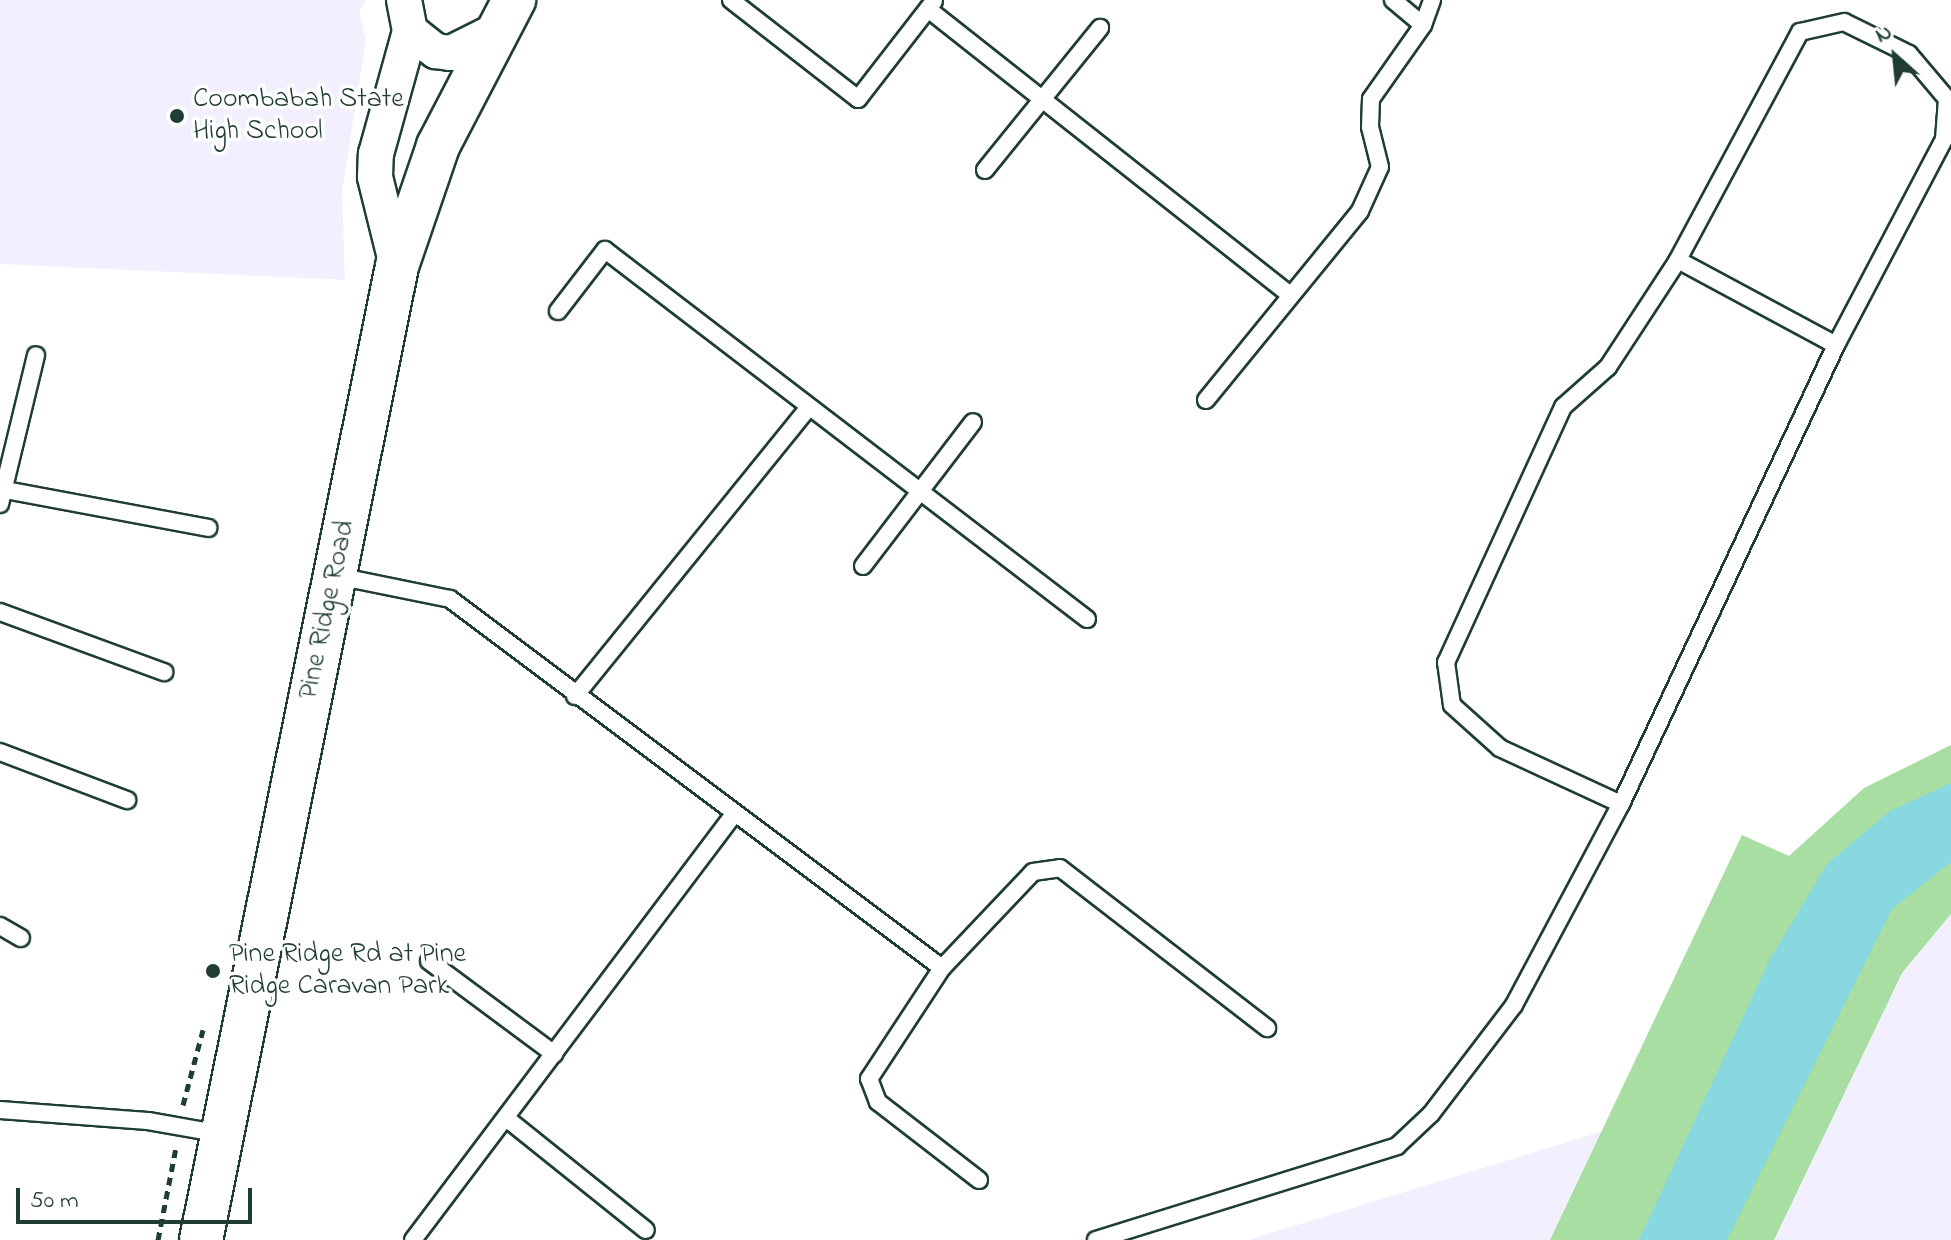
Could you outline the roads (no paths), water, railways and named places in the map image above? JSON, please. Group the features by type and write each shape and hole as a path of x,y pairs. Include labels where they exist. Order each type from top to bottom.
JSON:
{"street":[{"path":"403,11 436,51 451,53 503,16"},
{"path":"397,266 375,177 376,154 403,11"},
{"name":"Pine Ridge Road","path":"201,1240 397,266 438,146 503,16"}],"lane":[{"path":"731,0 858,99 932,4 1043,99 1290,295"},
{"path":"1393,0 1423,25"},
{"path":"1206,400 1360,211 1380,167 1370,127 1371,99 1423,25 1432,0"},
{"path":"1096,1240 1397,1146 1431,1114 1514,1005 1621,804 1836,345 1944,139 1947,99 1909,54 1844,22 1800,32 1678,260 1608,367 1563,407 1446,662 1452,705 1500,748 1621,804"},
{"path":"985,170 1100,28"},
{"path":"558,311 605,250 1087,619"},
{"path":"1678,260 1836,345"},
{"path":"36,355 1,494 208,528"},
{"path":"575,696 809,407"},
{"path":"863,566 973,422"},
{"path":"335,576 450,599 575,696 942,968"},
{"path":"0,612 164,672"},
{"path":"0,752 127,800"},
{"path":"413,1240 734,814"},
{"path":"979,1180 878,1102 869,1079 942,968 1033,872 1060,868 1267,1028"},
{"path":"0,926 21,938"},
{"path":"429,961 554,1054"},
{"path":"0,1110 148,1121 222,1134"},
{"path":"506,1118 646,1230"}],"water":[{"path":"1951,783 1951,862 1892,909 1727,1240 1639,1240 1770,959 1827,864 1890,811"}],"place":[{"name":"Coombabah State High School","path":"177,116"},
{"name":"Pine Ridge Rd at Pine Ridge Caravan Park","path":"213,971"}]}
